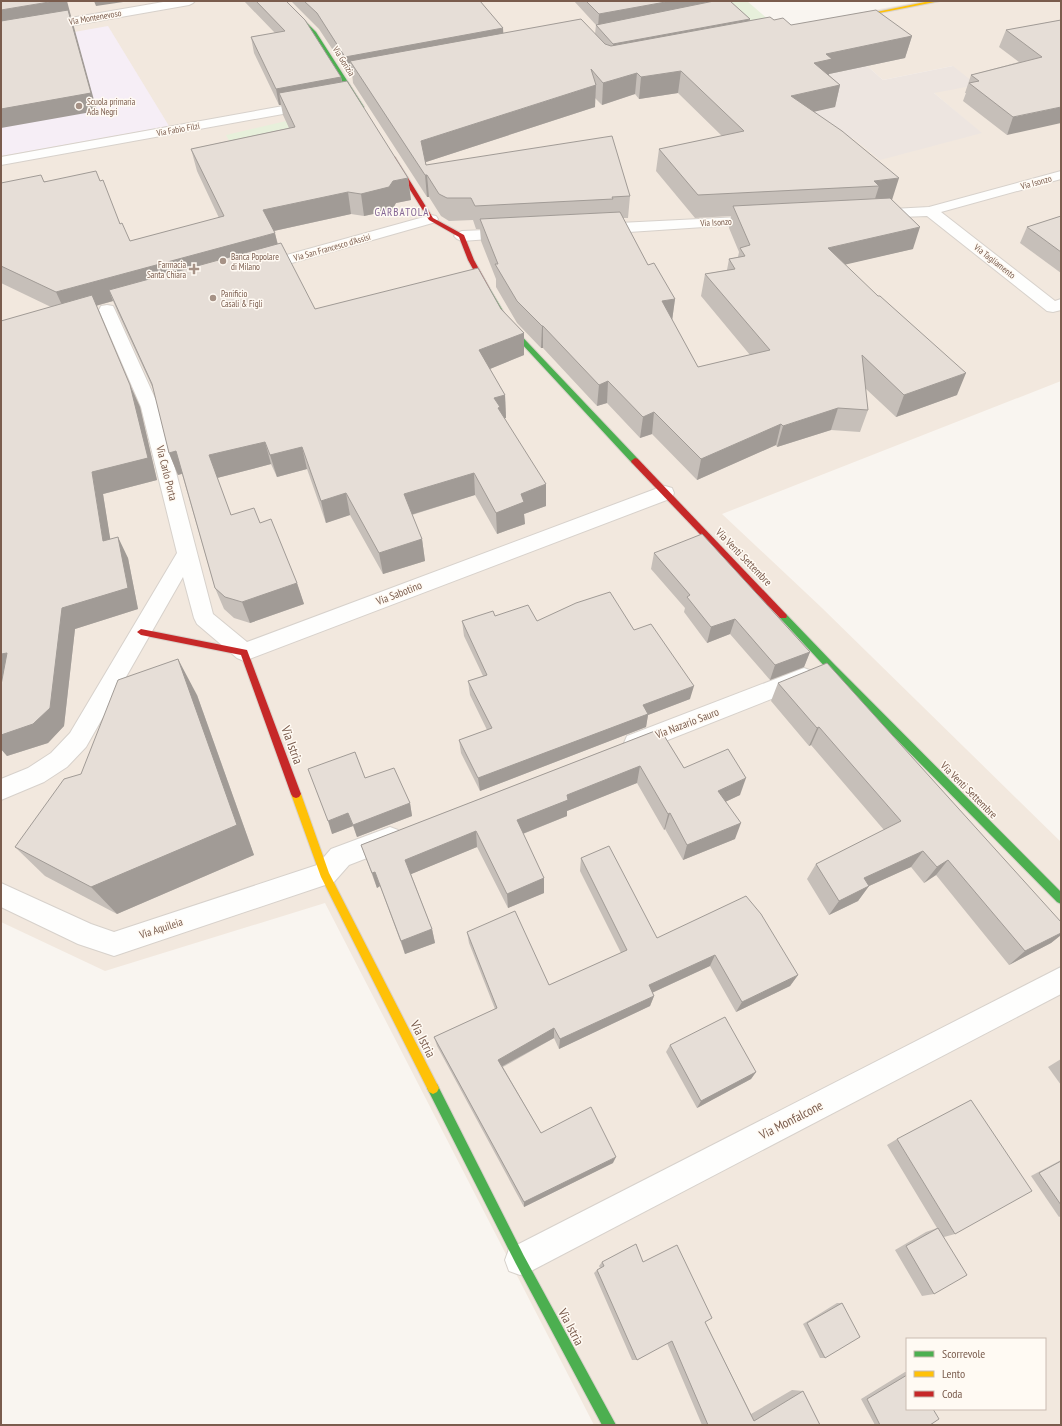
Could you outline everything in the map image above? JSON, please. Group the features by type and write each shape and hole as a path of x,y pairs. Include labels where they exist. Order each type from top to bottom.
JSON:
{"street":[{"name":"Via Montenevoso","path":"1,34 189,1"},
{"name":"Via Gorizia","path":"282,1 314,33 347,79 354,97 364,112"},
{"path":"836,20 938,1"},
{"path":"339,100 354,97"},
{"name":"Via Fabio Filzi","path":"1,161 324,102"},
{"path":"389,152 431,219 462,236 525,233"},
{"name":"Via Isonzo","path":"858,214 930,211 1061,175"},
{"name":"Via Tagliamento","path":"930,211 1053,307 1061,304"},
{"name":"Via San Francesco d'Assisi","path":"244,272 431,219"},
{"name":"Via Isonzo","path":"589,229 771,219"},
{"name":"Via Venti Settembre","path":"462,236 471,260 509,327 831,667 1061,899"},
{"name":"Via Carlo Porta","path":"108,310 150,407 188,553"},
{"name":"Via Sabotino","path":"244,652 665,493"},
{"path":"1,790 36,775 59,760 78,740 188,553"},
{"path":"188,553 204,618 244,652"},
{"path":"141,632 244,652"},
{"name":"Via Istria","path":"244,652 325,874 520,1260 608,1425"},
{"name":"Via Nazario Sauro","path":"615,750 831,667"},
{"path":"325,874 340,857 407,831"},
{"name":"Via Aquileia","path":"1,894 87,935 114,944 325,874"},
{"name":"Via Monfalcone","path":"520,1260 1061,980"}],"shaded area":[{"path":"1,1 724,1 825,145 853,138 981,133 934,93 953,66 883,80 816,21 922,1 1061,1 1061,381 722,514 822,608 1061,842 1061,1425 594,1425 325,903 105,971 1,922"},
{"path":"816,21 883,80 953,66 977,85 934,93 982,133 880,160 853,138 825,145 738,151 659,74"},
{"name":"Scuola primaria Ada Negri","path":"108,26 169,126 1,156 1,45"}],"green space":[{"path":"724,1 747,1 769,20 751,23"},
{"path":"295,119 307,139 237,155 226,135"}],"building":[{"path":"1,1 55,1 1,10"},
{"path":"256,1 286,1 305,20 341,77 276,89 251,37 285,31"},
{"path":"304,1 480,1 503,28 345,57 317,13"},
{"path":"586,1 671,1 599,14"},
{"path":"714,1 730,1 750,19 613,44 596,25"},
{"path":"68,10 91,93 1,109 1,21"},
{"path":"876,10 912,36 826,54 832,59 814,63 840,85 791,96 842,131 899,178 874,181 879,186 698,195 659,149 744,131 681,71 641,77 637,73 603,83 591,69 596,85 421,141 426,165 612,136 630,196 612,197 613,199 475,206 471,198 447,198 439,194 350,61 581,19 605,44 611,46 770,17 774,20 783,18 791,25"},
{"path":"1061,20 1061,107 1013,117 969,83 979,81 971,75 1042,57 1006,30"},
{"path":"347,81 408,178 393,181 389,187 361,194 348,192 263,210 275,233 56,292 1,266 1,183 41,175 44,182 96,171 100,181 103,180 120,224 122,223 130,241 224,216 191,149 295,127 279,93"},
{"path":"890,198 920,227 828,248 878,296 880,296 966,373 904,395 862,355 868,410 838,408 783,426 781,424 701,459 654,412 643,417 608,381 599,385 517,301 495,264 498,264 480,219 620,212 648,265 654,263 675,299 662,301 698,367 770,350 705,274 735,269 729,259 745,256 740,248 750,245 733,206"},
{"path":"1061,216 1061,252 1027,227"},
{"path":"281,243 315,309 478,268 501,309 524,333 479,350 505,395 494,398 500,407 498,408 546,484 521,494 524,502 496,513 474,473 404,494 422,539 379,553 346,493 321,501 302,447 270,455 265,442 209,455 231,515 254,508 260,523 271,519 297,583 242,602 225,597 215,588 176,451 169,453 152,384 109,290"},
{"path":"92,295 130,385 148,458 92,472 103,541 118,537 128,588 62,608 50,708 33,724 1,735 1,685 7,653 1,654 1,321"},
{"path":"702,534 810,652 775,665 735,619 711,627 687,597 690,595 654,553"},
{"path":"610,592 634,630 651,624 694,686 643,705 648,714 478,778 459,740 492,728 468,681 487,675 462,621 493,611 495,616 528,605 537,621 576,603"},
{"path":"178,659 237,825 91,887 15,847 64,779 81,774 118,680"},
{"path":"827,663 1061,922 1061,933 1025,951 948,860 937,867 923,851 864,878 869,886 839,901 816,864 901,821 819,727 817,728 778,683"},
{"path":"660,729 684,768 728,749 746,778 718,791 741,823 687,845 670,813 668,814 640,766 567,795 568,800 517,820 544,878 507,894 476,831 405,860 432,929 401,941 375,872 372,873 361,845"},
{"path":"355,752 365,778 394,768 410,803 353,825 348,813 328,821 308,769"},
{"path":"609,846 657,938 746,896 761,914 798,975 742,1002 715,955 649,985 654,996 560,1039 554,1028 498,1060 541,1133 591,1107 616,1157 524,1202 434,1037 497,1008 467,932 515,911 549,985 627,950 581,858"},
{"path":"725,1017 756,1072 701,1101 670,1045"},
{"path":"971,1100 1032,1191 955,1234 897,1139"},
{"path":"1061,1161 1061,1205 1039,1173"},
{"path":"938,1228 967,1275 934,1294 906,1246"},
{"path":"636,1244 643,1262 677,1245 712,1318 705,1322 754,1421 803,1391 820,1425 708,1425 672,1341 637,1360 597,1270 604,1266 602,1262"},
{"path":"842,1303 860,1337 825,1358 807,1323"},
{"path":"906,1376 906,1410 934,1410 939,1419 930,1425 880,1425 867,1399"}],"traffic: fast":[{"path":"282,1 314,33 361,107"},
{"path":"487,289 509,327 635,461"},
{"path":"783,616 831,667 1061,899"},
{"path":"433,1088 520,1260 609,1425"}],"traffic: slow":[{"path":"849,18 938,1"},
{"path":"296,794 325,874 433,1088"}],"traffic: jam":[{"path":"393,158 431,219 462,236 471,260 487,289"},
{"path":"635,461 783,616"},
{"path":"141,632 244,652 296,794"}],"place":[{"name":"Scuola primaria Ada Negri","path":"79,106"},
{"name":"Banca Popolare di Milano","path":"223,261"},
{"name":"Farmacia Santa Chiara","path":"194,269"},
{"name":"Panificio Casali & Figli","path":"213,298"}],"district":[{"name":"GARBATOLA","path":"402,212"}]}
